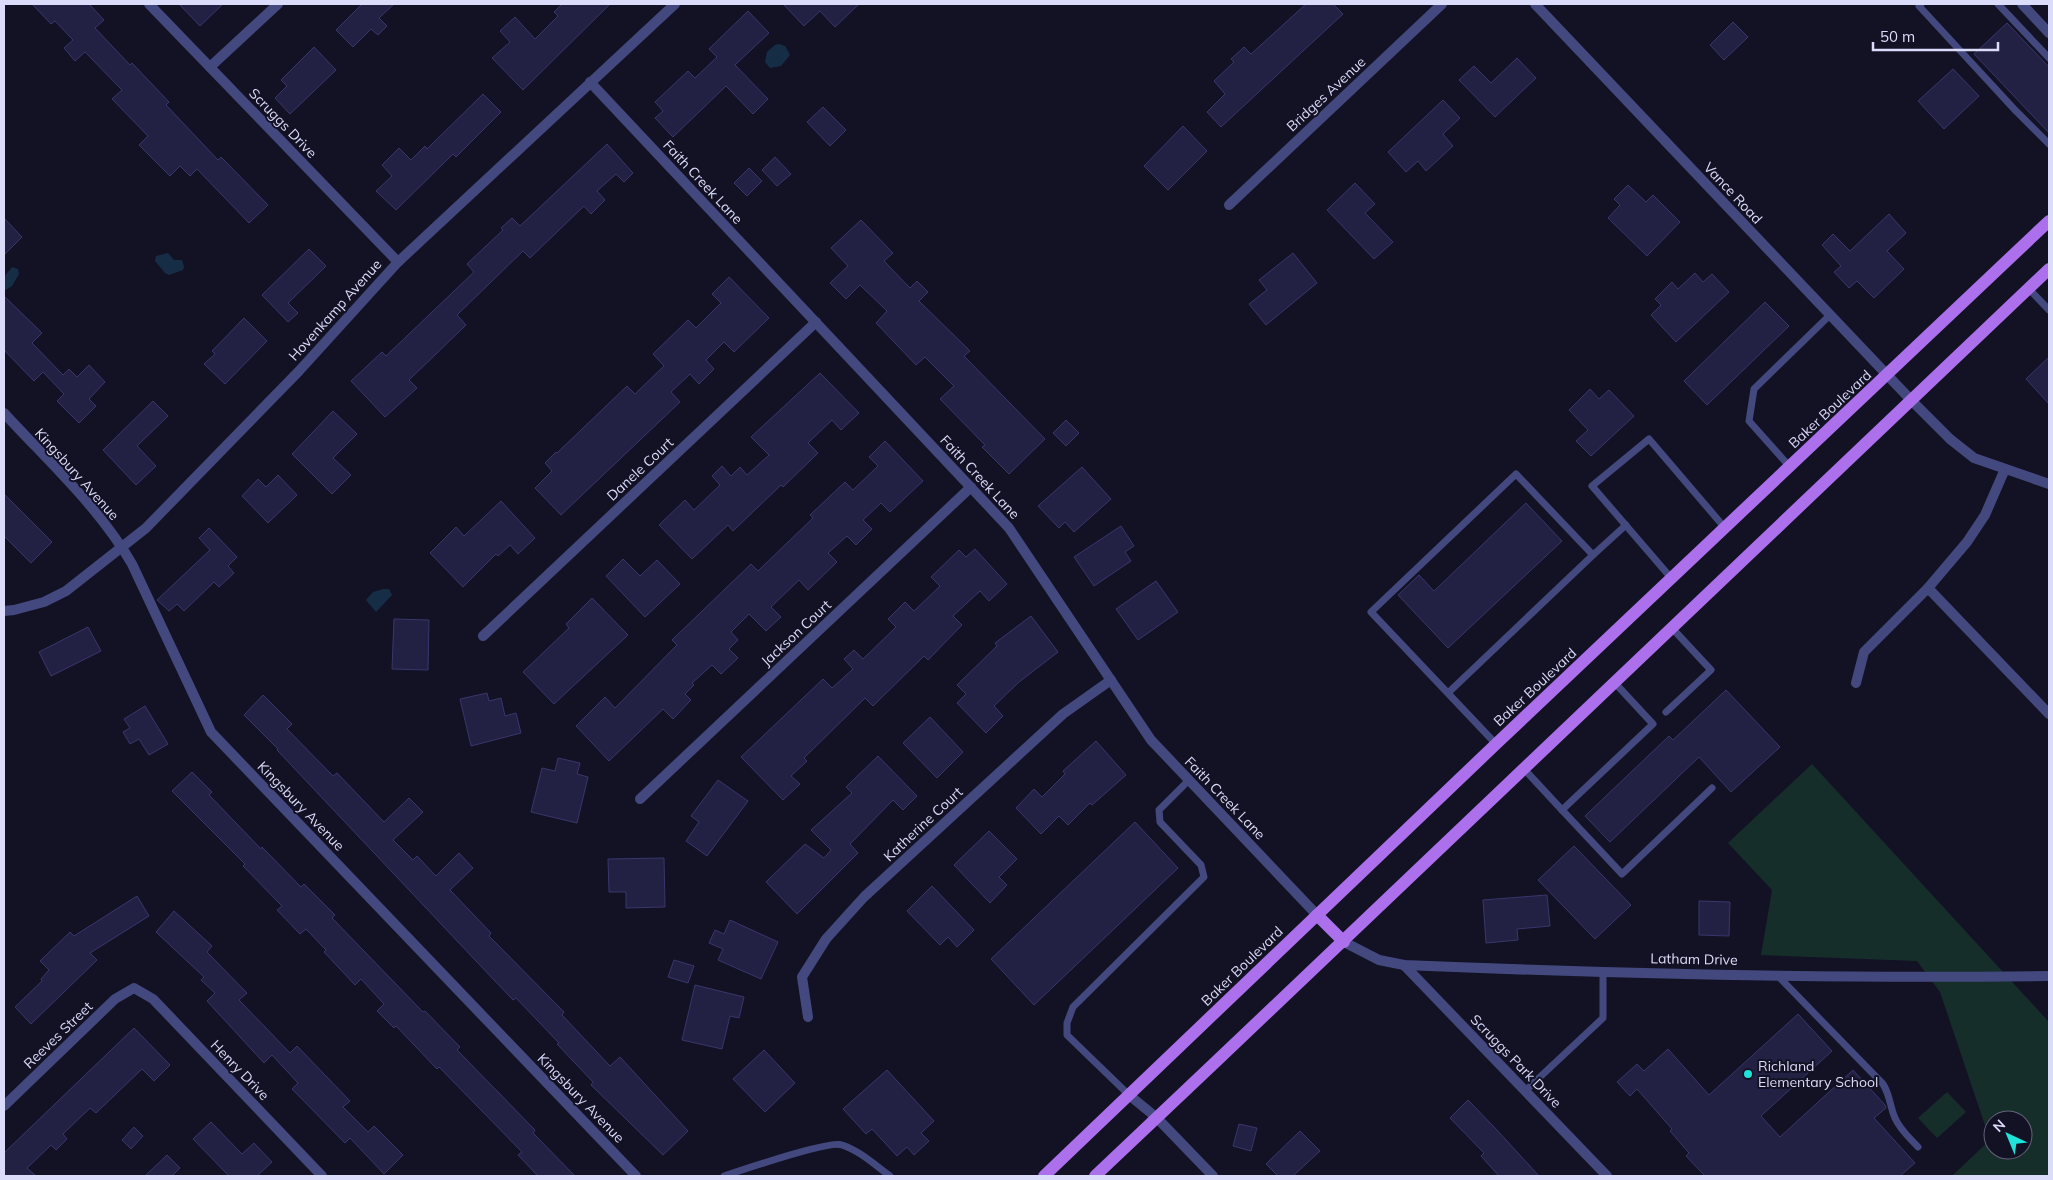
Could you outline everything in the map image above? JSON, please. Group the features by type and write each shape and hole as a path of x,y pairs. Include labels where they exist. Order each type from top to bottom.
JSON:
{"main road":[{"name":"Baker Boulevard","path":"1044,1176 1496,744 2049,221"},
{"path":"1095,1176 1344,942 1614,682 2049,269"},
{"path":"1317,916 1344,942"}],"street":[{"name":"Scruggs Drive","path":"149,4 398,262"},
{"path":"210,68 278,4"},
{"name":"Hovenkamp Avenue","path":"4,611 44,602 66,591 146,528 299,371 398,262 675,4"},
{"name":"Bridges Avenue","path":"1229,205 1442,4"},
{"name":"Vance Road","path":"1535,4 1830,315 1960,448 1974,458 2049,484"},
{"path":"2022,4 2049,33"},
{"name":"Faith Creek Lane","path":"590,82 1009,528 1151,740 1317,916"},
{"name":"Danele Court","path":"483,636 816,322"},
{"name":"Kingsbury Avenue","path":"4,413 95,511 122,547 132,564 212,732 636,1176"},
{"path":"1856,684 1864,652 1928,588 1967,542 1985,515 2005,468"},
{"name":"Jackson Court","path":"640,799 971,487"},
{"path":"1928,588 2049,714"},
{"name":"Katherine Court","path":"808,1017 802,977 826,939 864,897 1063,714 1111,680"},
{"name":"Latham Drive","path":"1344,942 1379,960 1404,965 1603,972 1776,975 2049,976"},
{"name":"Scruggs Park Drive","path":"1404,965 1608,1176"},
{"name":"Reeves Street","path":"4,1106 115,999 134,988"},
{"name":"Henry Drive","path":"134,988 153,999 318,1175"},
{"path":"1129,1095 1157,1118 1213,1176"}],"lane":[{"path":"1921,4 1919,6 2049,144"},
{"path":"1998,4 2049,58"},
{"path":"2029,289 2049,310"},
{"path":"1790,467 1749,421 1754,389 1830,315"},
{"path":"1672,578 1592,486 1649,438 1725,528"},
{"path":"1496,744 1371,612 1516,474 1593,556"},
{"path":"1448,693 1626,525"},
{"path":"1666,712 1711,670 1672,627"},
{"path":"1562,810 1653,724 1614,682"},
{"path":"1524,768 1622,874 1712,788"},
{"path":"1129,1095 1067,1035 1067,1023 1073,1007 1204,877 1201,866 1160,822 1159,810 1189,780"},
{"path":"1525,1091 1603,1018 1603,972"},
{"path":"1776,975 1883,1084 1888,1092 1894,1117 1900,1128 1918,1147"},
{"path":"724,1176 783,1157 840,1144 859,1153 890,1176"}],"green space":[{"path":"1812,764 2049,1022 2049,1176 1952,1176 1983,1147 1983,1160 2033,1160 2033,1110 1983,1110 1983,1119 1940,992 1917,961 1761,955 1772,890 1728,843"},
{"path":"1947,1092 1966,1112 1937,1138 1918,1118"}],"water":[{"path":"779,44 785,46 790,55 781,66 770,68 765,62 767,52"},
{"path":"168,253 174,260 182,260 183,270 169,275 165,273 155,261 156,256"},
{"path":"12,267 18,269 19,274 12,286 4,291 4,277"},
{"path":"389,589 392,595 376,612 366,600 373,592"}],"building":[{"path":"32,4 89,4 104,20 95,28 169,102 166,105 218,160 221,157 268,205 249,223 197,169 190,176 180,166 170,176 139,145 148,136 112,99 122,90 85,52 75,61 64,48 73,40 55,21 51,24"},
{"path":"179,4 223,4 200,26"},
{"path":"362,4 394,4 379,18 387,26 378,35 371,29 353,47 336,30"},
{"path":"562,4 610,4 523,90 492,58 510,42 500,31 515,17 535,39 558,16 554,12"},
{"path":"783,4 859,4 835,27 820,11 804,26"},
{"path":"1306,4 1333,4 1343,14 1221,127 1207,112 1225,94 1214,81 1234,62 1231,59 1244,47 1251,54"},
{"path":"748,11 769,33 735,65 768,99 753,114 726,86 673,137 655,118 663,111 655,102 688,71 695,78 717,57 709,49"},
{"path":"1733,22 1748,37 1724,60 1710,45"},
{"path":"2007,23 2049,67 2049,133 1974,54"},
{"path":"314,47 336,70 290,114 275,98 287,86 281,80"},
{"path":"1517,58 1536,78 1495,117 1459,80 1474,66 1491,83"},
{"path":"1953,69 1979,96 1944,129 1918,101"},
{"path":"483,94 501,112 456,157 453,154 396,210 376,191 392,176 382,165 399,148 411,160 425,146 427,149"},
{"path":"1443,100 1460,118 1443,134 1453,146 1426,171 1418,161 1406,172 1388,152"},
{"path":"823,107 846,130 830,146 807,122"},
{"path":"1183,126 1207,151 1168,190 1144,166"},
{"path":"607,144 633,173 624,182 616,174 597,191 605,200 591,214 584,206 530,258 523,251 457,315 466,325 409,380 417,388 385,417 351,381 382,352 386,356 474,272 467,264 503,230 501,228 512,218 520,226"},
{"path":"775,157 791,174 777,186 762,170"},
{"path":"749,168 762,181 747,196 734,183"},
{"path":"1355,183 1375,204 1365,213 1393,242 1374,259 1327,210"},
{"path":"1628,185 1646,202 1653,195 1680,222 1647,256 1608,218 1620,205 1614,199"},
{"path":"1889,214 1906,233 1887,251 1904,269 1874,298 1857,281 1849,288 1834,272 1841,266 1822,245 1833,234 1850,251"},
{"path":"4,218 22,237 4,255"},
{"path":"861,220 893,253 884,261 910,288 917,281 928,292 919,301 970,351 964,356 1045,439 1009,474 982,447 985,445 940,399 954,386 925,357 916,365 876,323 887,311 860,285 846,299 830,283 848,266 831,248"},
{"path":"309,249 326,266 288,303 298,313 288,322 262,295"},
{"path":"1293,253 1317,283 1266,325 1249,304 1267,290 1259,280"},
{"path":"1695,273 1703,282 1712,274 1729,292 1676,342 1651,315 1661,305 1655,299 1672,282 1678,289"},
{"path":"729,277 769,318 734,352 724,342 706,360 714,369 699,384 690,374 671,392 680,402 561,515 535,488 552,471 545,463 627,386 635,394 664,366 653,354 688,320 696,328 721,303 712,294"},
{"path":"4,296 42,333 32,343 63,375 69,369 77,377 89,365 105,382 89,399 96,406 79,423 57,401 64,394 43,372 34,381 4,350"},
{"path":"1765,302 1789,326 1707,405 1684,381"},
{"path":"244,318 267,341 225,384 204,364 215,354 212,351"},
{"path":"2049,357 2049,404 2026,379"},
{"path":"820,373 859,413 841,430 832,420 808,443 818,453 733,531 728,525 692,559 659,525 685,500 694,510 720,485 712,476 722,466 731,476 740,467 747,475 769,455 751,437"},
{"path":"1590,389 1599,399 1609,390 1634,416 1591,456 1576,441 1588,430 1569,410"},
{"path":"153,401 168,416 137,446 156,466 136,485 103,450"},
{"path":"333,411 357,434 333,458 351,475 332,494 292,454"},
{"path":"1066,420 1079,433 1066,446 1053,433"},
{"path":"885,441 923,481 890,512 881,503 863,520 872,529 856,545 847,536 828,553 837,562 808,590 799,580 771,607 781,617 766,631 749,614 731,632 738,640 729,649 738,658 721,674 712,665 692,683 694,685 685,694 691,700 673,719 663,709 609,761 576,726 605,697 615,708 677,645 672,640 751,564 758,571 813,518 810,515 845,482 853,490 878,466 869,457"},
{"path":"1082,467 1111,499 1074,532 1065,522 1059,528 1038,506"},
{"path":"278,475 297,495 268,523 242,496 258,479 266,487"},
{"path":"4,494 52,542 31,563 4,536"},
{"path":"501,501 535,538 518,554 510,545 498,556 496,554 463,587 430,553 456,527 464,536"},
{"path":"1526,503 1562,541 1448,648 1398,595 1419,575 1434,591"},
{"path":"1121,526 1134,546 1125,552 1131,561 1094,586 1074,557"},
{"path":"209,528 237,557 228,566 234,573 219,587 214,582 184,611 177,604 169,611 157,600 210,550 199,538"},
{"path":"975,549 1007,584 989,601 980,591 953,616 962,625 928,660 924,656 873,706 865,698 804,758 807,761 791,776 800,784 783,800 741,757 823,679 832,688 853,669 844,659 854,650 863,659 896,627 888,619 905,602 914,611 940,586 931,577 959,550 966,557"},
{"path":"623,559 640,576 657,560 680,584 645,617 606,576"},
{"path":"1156,581 1178,612 1138,640 1116,609"},
{"path":"592,598 628,635 554,704 523,672 569,628 566,624"},
{"path":"1031,616 1058,652 1019,682 994,706 1003,716 986,733 957,703 966,694 957,685 997,646 995,643"},
{"path":"394,619 429,620 428,670 392,669"},
{"path":"88,627 101,651 51,676 39,652"},
{"path":"1726,690 1780,747 1731,792 1699,757 1610,842 1585,816 1669,736 1673,740"},
{"path":"487,693 489,701 501,698 505,716 516,713 521,733 471,746 460,699"},
{"path":"263,695 292,724 287,729 333,776 337,773 384,822 409,798 423,812 393,840 413,860 417,856 436,876 459,853 473,868 450,890 491,933 489,936 564,1012 562,1015 610,1066 620,1057 688,1131 663,1155 591,1085 593,1082 557,1044 559,1043 516,998 513,1000 244,715"},
{"path":"145,706 168,744 149,755 139,739 130,744 123,732 130,728 124,719"},
{"path":"930,717 963,752 937,778 903,743"},
{"path":"1096,741 1126,775 1092,805 1090,803 1068,825 1059,816 1041,834 1016,808 1034,789 1042,797 1065,774 1063,771"},
{"path":"878,756 917,796 903,810 893,800 850,844 858,853 797,914 766,882 805,844 824,858 831,850 811,830 852,793 846,787"},
{"path":"558,758 580,763 577,774 588,777 577,823 531,812 542,768 555,771"},
{"path":"192,772 212,792 209,795 261,849 262,847 301,887 304,884 335,915 332,918 423,1012 425,1011 460,1047 457,1050 535,1130 533,1133 575,1176 538,1176 518,1155 522,1152 439,1067 437,1069 396,1026 394,1028 377,1011 384,1004 361,979 355,985 324,952 326,950 306,929 300,934 277,910 282,906 243,866 245,864 172,791"},
{"path":"718,780 748,801 707,856 686,841 699,822 691,816"},
{"path":"1135,822 1178,868 1034,1005 991,959"},
{"path":"989,831 1017,859 999,877 1007,885 990,903 954,865"},
{"path":"1574,846 1631,905 1595,939 1538,880"},
{"path":"664,858 665,907 626,908 626,892 609,892 608,859"},
{"path":"932,886 974,930 957,947 948,937 940,945 907,911"},
{"path":"1547,895 1550,926 1517,929 1518,940 1486,943 1483,900"},
{"path":"137,896 149,916 90,953 97,960 31,1024 15,1007 42,981 41,979 49,970 40,961 70,932 74,936"},
{"path":"1699,901 1730,902 1729,936 1699,935"},
{"path":"174,911 212,946 207,952 247,993 239,1000 290,1053 297,1046 350,1101 343,1107 368,1132 374,1126 403,1155 384,1174 350,1138 345,1143 292,1089 298,1083 272,1055 264,1063 207,1001 215,993 201,980 204,977 156,932"},
{"path":"730,920 778,942 761,979 718,960 723,949 709,943 715,930 724,934"},
{"path":"674,960 694,966 688,983 668,977"},
{"path":"695,985 744,997 739,1018 730,1016 722,1049 682,1040"},
{"path":"1798,1014 1832,1051 1761,1116 1780,1137 1853,1070 1885,1105 1886,1108 1874,1118 1915,1163 1900,1176 1705,1176 1686,1156 1689,1153 1670,1131 1672,1129 1637,1089 1630,1096 1617,1082 1637,1064 1644,1071 1668,1049 1709,1095"},
{"path":"134,1028 170,1065 154,1081 142,1069 96,1113 90,1108 63,1134 67,1139 56,1150 51,1145 27,1168 36,1176 4,1176 4,1153"},
{"path":"764,1050 795,1083 765,1112 733,1079"},
{"path":"887,1070 934,1121 921,1133 929,1141 914,1155 907,1147 897,1156 872,1129 866,1134 843,1109"},
{"path":"1468,1100 1539,1176 1499,1176 1481,1156 1484,1153 1450,1118"},
{"path":"211,1122 242,1154 254,1143 272,1162 257,1176 229,1176 193,1139"},
{"path":"1239,1124 1257,1128 1251,1151 1233,1146"},
{"path":"134,1127 143,1136 131,1149 122,1140"},
{"path":"1300,1131 1320,1151 1293,1176 1278,1176 1266,1164"},
{"path":"167,1155 180,1168 172,1176 145,1176"}],"place":[{"name":"Richland Elementary School","path":"1748,1074"}]}
